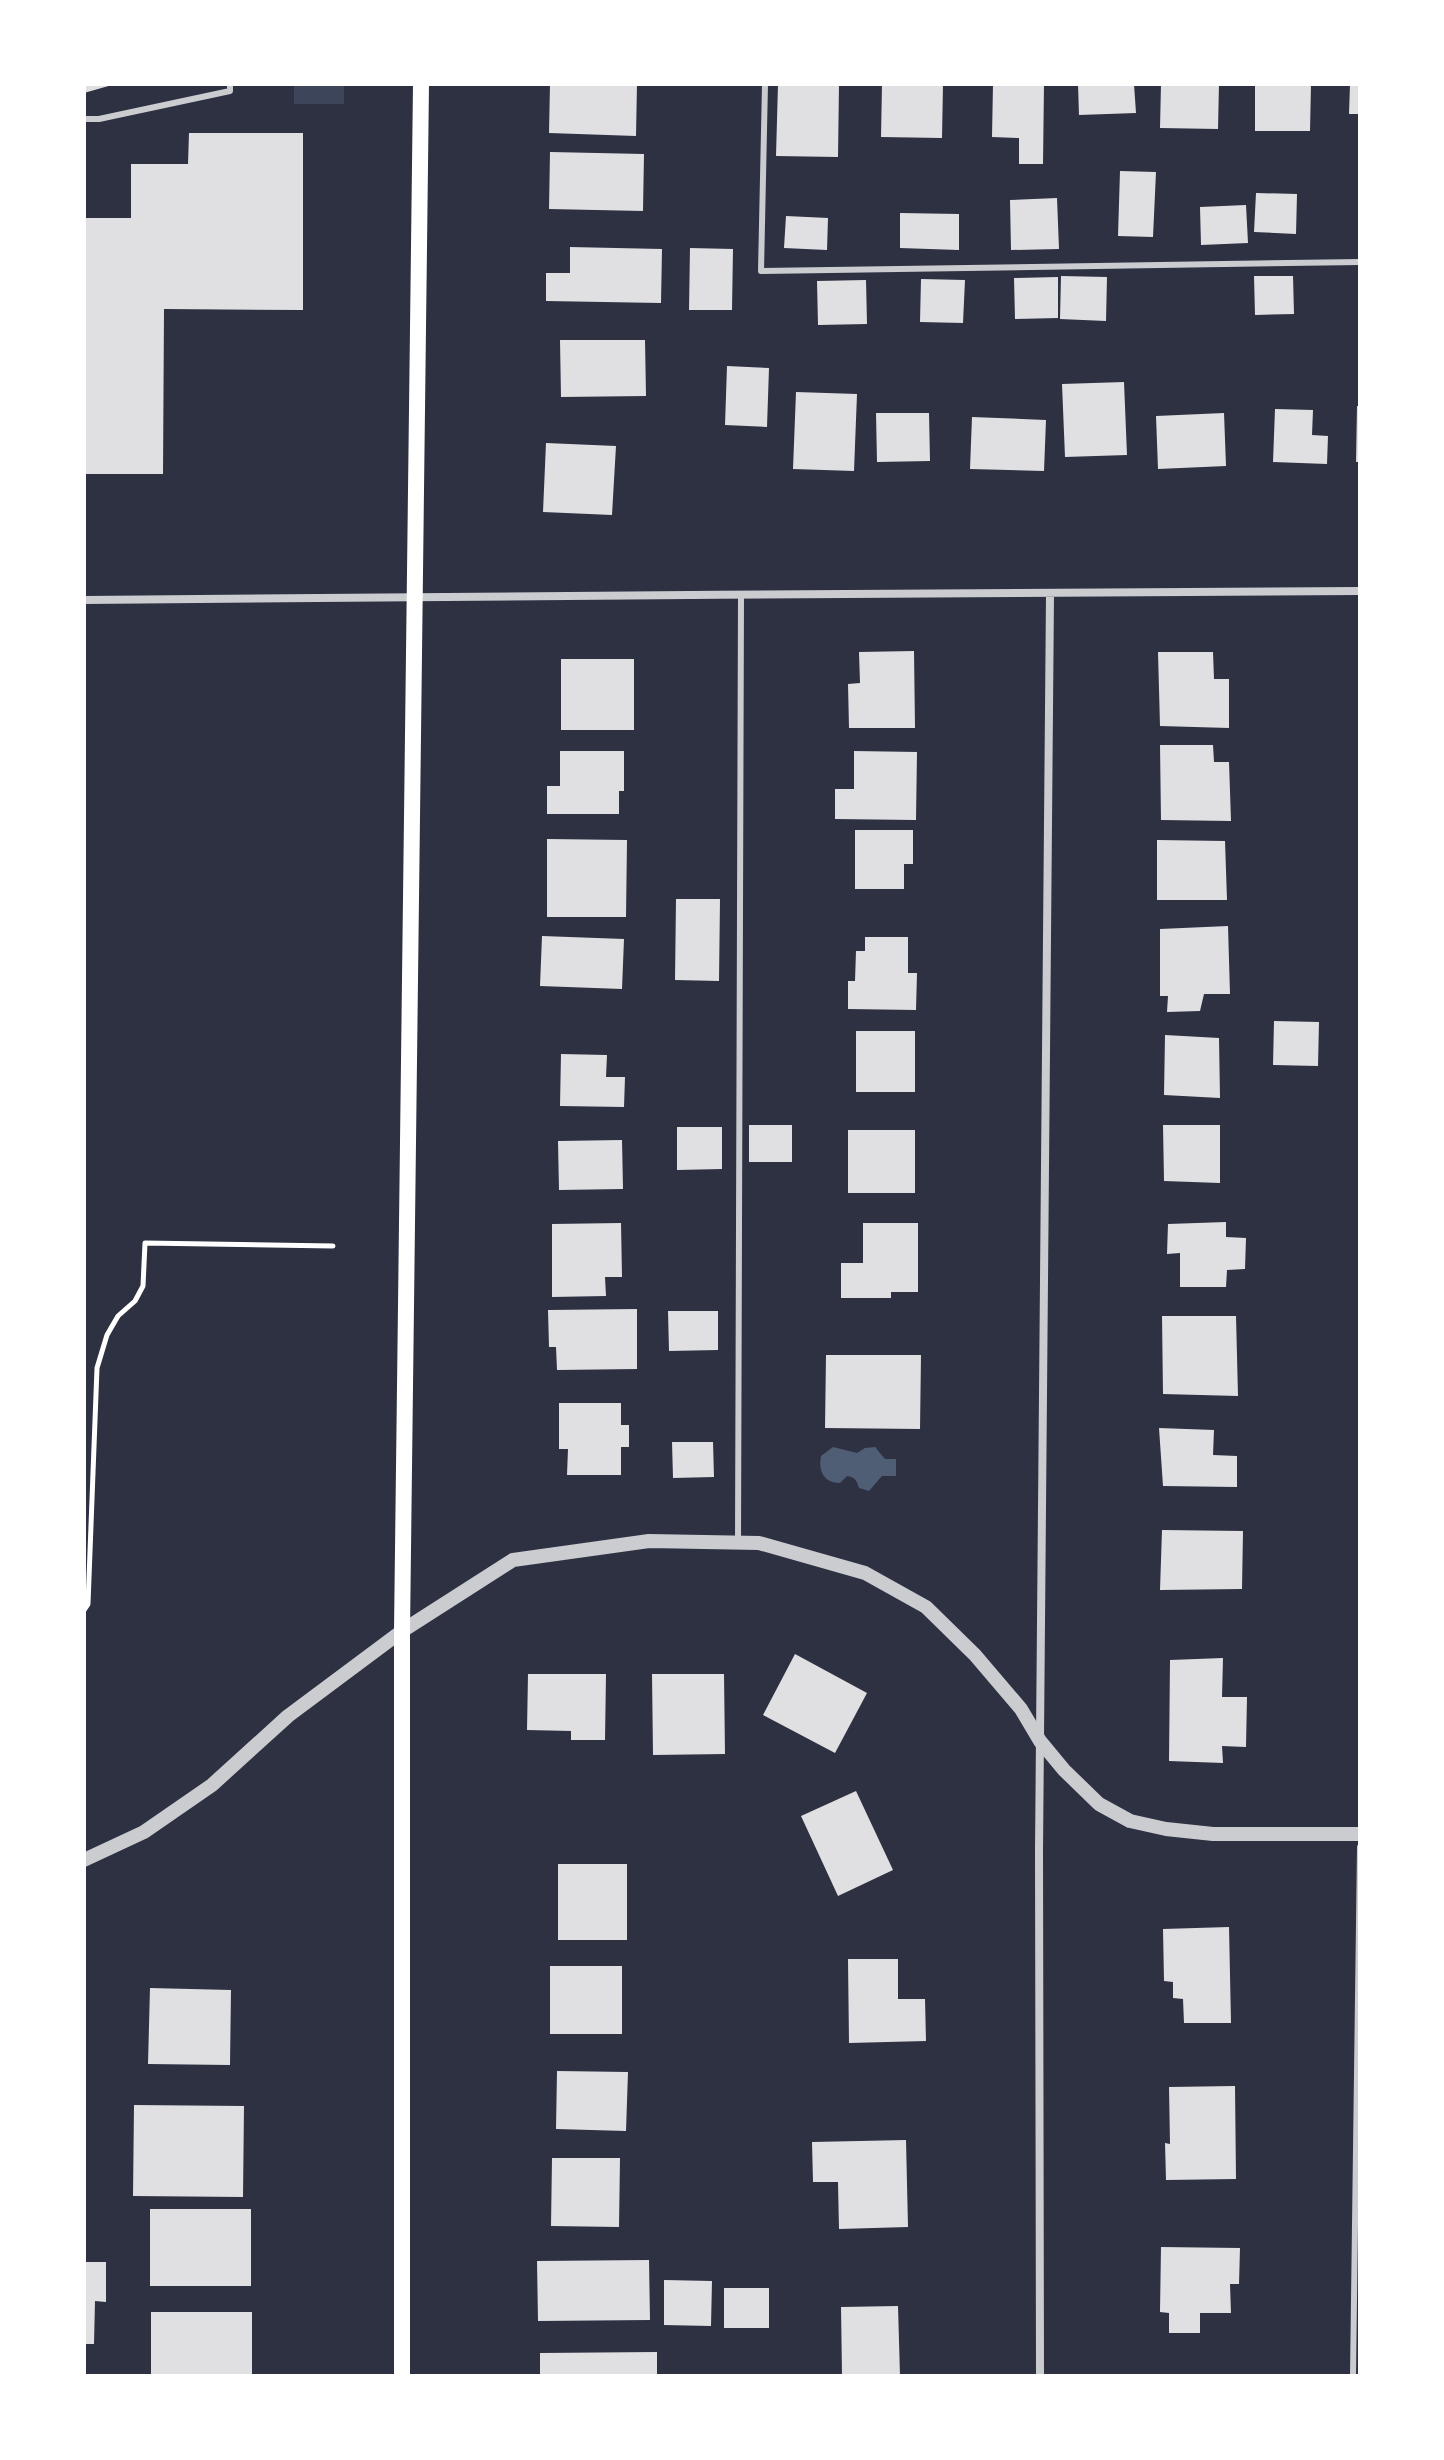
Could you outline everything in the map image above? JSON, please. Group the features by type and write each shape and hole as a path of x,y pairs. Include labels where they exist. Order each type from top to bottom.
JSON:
{"main road":[{"path":"402,2376 402,1631 421,84"}],"street":[{"path":"84,600 416,595 1050,595 1360,591"},
{"path":"1040,2376 1040,1741 1050,595"},
{"path":"84,1860 144,1832 212,1785 288,1716 402,1631 513,1560 649,1541 759,1543 865,1573 926,1607 1021,1709 1040,1741 1064,1770 1099,1804 1130,1821 1213,1834 1360,1834"}],"lane":[{"path":"84,119 99,119 230,91 230,84"},
{"path":"765,84 761,271 1360,262"},
{"path":"738,1543 741,595"},
{"path":"1353,2376 1360,1847"}],"path":[{"path":"84,1610 88,1604 97,1368 107,1335 118,1316 135,1301 143,1286 145,1243 333,1246"}],"shaded area":[{"path":"294,84 344,84 344,104 294,104"},
{"path":"833,1447 857,1453 875,1447 885,1459 896,1459 896,1476 882,1476 869,1491 859,1488 855,1480 847,1476 840,1483 830,1481 821,1471 820,1461 821,1456"}],"building":[{"path":"84,84 112,84 112,85 84,93"},
{"path":"550,84 637,84 636,136 549,133"},
{"path":"778,84 839,84 838,157 776,156"},
{"path":"882,84 943,84 942,138 881,137"},
{"path":"993,84 1044,84 1043,164 1019,164 1019,138 992,137"},
{"path":"1078,84 1134,84 1136,113 1079,115"},
{"path":"1161,84 1219,84 1218,129 1160,128"},
{"path":"1255,84 1311,84 1310,131 1255,131"},
{"path":"1350,84 1360,84 1360,114 1349,114"},
{"path":"189,133 303,133 303,310 164,309 163,474 84,474 84,218 131,218 131,164 188,164"},
{"path":"550,152 644,154 643,211 549,209"},
{"path":"1120,171 1156,172 1153,237 1118,236"},
{"path":"1256,193 1297,194 1296,234 1254,232"},
{"path":"1057,198 1059,249 1011,250 1010,200"},
{"path":"1246,205 1248,243 1201,245 1200,207"},
{"path":"900,213 959,214 959,250 900,248"},
{"path":"786,216 828,218 827,250 784,248"},
{"path":"570,247 662,249 661,303 546,301 546,273 570,273"},
{"path":"690,248 733,249 732,310 689,310"},
{"path":"1061,276 1107,277 1106,321 1060,319"},
{"path":"1254,276 1293,276 1294,314 1255,315"},
{"path":"1058,277 1058,318 1015,319 1014,278"},
{"path":"921,279 965,280 963,323 920,322"},
{"path":"866,280 867,324 818,325 817,281"},
{"path":"560,340 645,340 646,396 561,397"},
{"path":"727,366 769,368 767,427 725,425"},
{"path":"1124,382 1127,455 1065,457 1062,384"},
{"path":"796,392 857,394 854,471 793,469"},
{"path":"1357,406 1360,406 1360,462 1356,462"},
{"path":"1275,409 1313,410 1312,435 1328,436 1327,464 1273,462"},
{"path":"876,413 929,413 930,461 877,462"},
{"path":"1224,413 1226,466 1158,469 1156,416"},
{"path":"972,417 1046,420 1044,471 970,469"},
{"path":"546,443 616,446 612,515 543,512"},
{"path":"914,651 915,728 849,728 848,684 860,683 859,652"},
{"path":"1158,652 1213,652 1214,679 1229,679 1229,728 1160,726"},
{"path":"561,659 634,659 634,730 561,730"},
{"path":"1160,745 1213,745 1214,762 1229,762 1231,821 1161,820"},
{"path":"560,751 624,751 624,791 619,791 619,814 547,814 547,786 560,786"},
{"path":"854,751 917,752 916,820 835,819 835,789 854,789"},
{"path":"855,830 913,830 913,864 904,864 904,889 855,889"},
{"path":"547,839 627,840 626,917 547,917"},
{"path":"1157,840 1225,841 1227,900 1157,900"},
{"path":"676,899 720,899 719,981 675,980"},
{"path":"1228,926 1230,994 1204,994 1200,1011 1167,1012 1168,996 1160,996 1160,929"},
{"path":"542,936 624,939 622,989 540,986"},
{"path":"865,937 908,937 908,973 917,973 916,1010 848,1009 848,981 855,981 856,951 865,951"},
{"path":"1274,1021 1319,1022 1318,1066 1273,1065"},
{"path":"856,1031 915,1031 915,1092 856,1092"},
{"path":"1165,1035 1219,1038 1220,1098 1164,1095"},
{"path":"561,1054 607,1055 606,1077 625,1077 624,1107 560,1106"},
{"path":"749,1125 792,1125 792,1162 749,1162"},
{"path":"1163,1125 1220,1125 1220,1183 1164,1181"},
{"path":"677,1127 722,1127 722,1169 677,1170"},
{"path":"848,1130 915,1130 915,1193 848,1193"},
{"path":"622,1140 623,1189 559,1190 558,1141"},
{"path":"1226,1222 1226,1237 1246,1238 1245,1269 1227,1270 1226,1287 1180,1287 1180,1253 1167,1254 1168,1224"},
{"path":"621,1223 622,1277 605,1277 606,1296 552,1297 552,1224"},
{"path":"863,1223 918,1223 918,1292 891,1292 891,1298 841,1298 841,1263 863,1263"},
{"path":"637,1309 637,1369 557,1370 556,1347 549,1347 548,1310"},
{"path":"668,1311 718,1311 718,1350 669,1351"},
{"path":"1162,1316 1236,1316 1238,1396 1163,1394"},
{"path":"826,1355 921,1355 920,1429 825,1428"},
{"path":"559,1403 621,1403 621,1425 629,1425 629,1447 621,1447 621,1475 567,1475 568,1449 559,1449"},
{"path":"1159,1428 1214,1430 1213,1455 1237,1456 1237,1487 1163,1486"},
{"path":"672,1442 713,1442 714,1477 673,1478"},
{"path":"1162,1530 1243,1531 1242,1589 1160,1590"},
{"path":"795,1654 867,1693 835,1753 763,1715"},
{"path":"1223,1658 1222,1697 1247,1697 1246,1747 1222,1746 1223,1763 1169,1761 1170,1660"},
{"path":"528,1674 606,1674 605,1740 571,1740 571,1731 527,1730"},
{"path":"652,1674 724,1674 725,1754 653,1755"},
{"path":"856,1791 893,1870 838,1896 801,1816"},
{"path":"558,1864 627,1864 627,1940 558,1940"},
{"path":"1229,1927 1231,2023 1184,2023 1183,1999 1173,1998 1173,1982 1164,1981 1163,1929"},
{"path":"848,1959 898,1959 898,1999 925,1999 926,2041 849,2043"},
{"path":"550,1966 622,1966 622,2034 550,2034"},
{"path":"150,1988 231,1990 230,2065 148,2064"},
{"path":"557,2071 628,2072 626,2131 556,2129"},
{"path":"1235,2086 1236,2179 1166,2180 1165,2143 1170,2144 1169,2087"},
{"path":"134,2105 244,2106 243,2197 133,2196"},
{"path":"906,2140 908,2227 839,2229 838,2182 813,2182 812,2142"},
{"path":"552,2158 620,2158 619,2227 551,2226"},
{"path":"150,2209 251,2209 251,2286 150,2286"},
{"path":"1161,2247 1240,2248 1239,2284 1230,2284 1231,2313 1200,2313 1200,2333 1169,2333 1169,2313 1160,2312"},
{"path":"649,2260 650,2320 538,2321 537,2261"},
{"path":"84,2262 106,2262 106,2302 95,2301 94,2344 84,2344"},
{"path":"664,2280 712,2281 711,2326 664,2325"},
{"path":"724,2288 769,2288 769,2328 724,2328"},
{"path":"898,2306 900,2376 842,2376 841,2307"},
{"path":"151,2312 252,2312 252,2376 151,2376"},
{"path":"657,2352 657,2376 540,2376 540,2353"}]}
